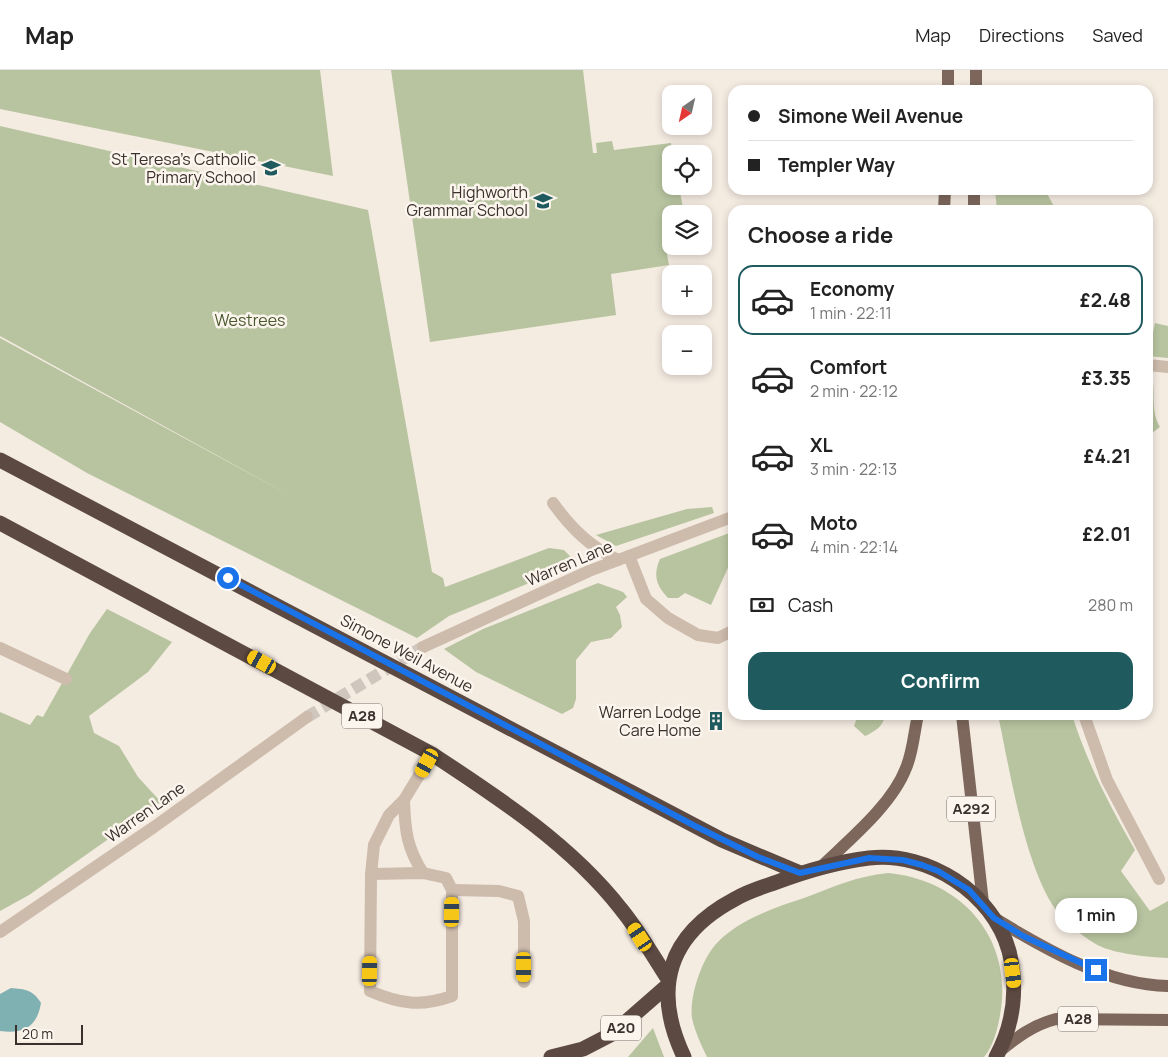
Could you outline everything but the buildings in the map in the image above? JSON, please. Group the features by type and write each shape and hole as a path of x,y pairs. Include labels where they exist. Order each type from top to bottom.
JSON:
{"highway":[{"name":"Simone Weil Avenue","path":"0,460 722,840 800,873"},
{"name":"A28","path":"0,523 432,754 480,785 570,855 622,909 668,983"},
{"path":"684,1057 673,1034 667,1007 668,983 678,953 687,938 706,917 737,897 800,873 869,858 903,860 938,871 954,880 983,903 994,918 1005,938 1014,986 1012,1014 997,1055"},
{"name":"A20","path":"551,1057 583,1049 612,1034 668,983"}],"main road":[{"path":"948,70 948,85"},
{"path":"976,70 976,85"},
{"path":"821,868 872,817 900,781 907,766 917,720"},
{"name":"A292","path":"963,720 983,903"},
{"path":"994,918 1023,936 1096,970 1143,985 1168,986"},
{"name":"A28","path":"997,1055 1024,1031 1056,1019 1168,1020"}],"street":[{"path":"1153,366 1168,367"},
{"path":"553,503 574,529 598,551 623,558 646,598 668,618 698,635 718,638 728,633"},
{"name":"Warren Lane","path":"423,647 623,558 728,519"},
{"path":"0,648 66,679"},
{"name":"Warren Lane","path":"0,932 154,827 307,717"},
{"path":"1086,720 1107,780 1159,879"},
{"path":"371,874 423,874 446,878 452,890 452,996 432,1003 395,1002 370,991 371,874 374,845 389,815 404,800 432,754"},
{"path":"404,800 405,829 411,854 423,874"},
{"path":"452,890 500,891 518,896 524,921 524,982"}],"green space":[{"name":"St Teresa's Catholic Primary School","path":"0,70 320,70 333,176 0,109"},
{"name":"Highworth Grammar School","path":"391,70 583,70 593,153 597,153 596,143 612,141 614,150 671,143 671,145 662,145 662,195 681,195 682,205 662,205 662,255 667,255 669,265 611,274 616,315 430,342"},
{"name":"Westrees","path":"0,126 368,210 432,572 443,578 445,587 549,548 564,550 570,556 568,567 449,616 417,638 87,473 0,422 0,338 293,497 0,336"},
{"path":"996,195 1048,195 1053,205 996,205"},
{"path":"1155,323 1168,326 1168,358 1153,356"},
{"path":"1153,382 1156,420 1160,427 1153,432"},
{"path":"712,507 714,513 616,546 596,535 687,509"},
{"path":"728,534 728,568 711,605 685,593 678,598 668,598 657,580 656,575 660,559"},
{"path":"598,583 623,592 627,597 616,607 620,615 622,627 611,638 591,642 576,660 576,699 573,708 562,714 476,672 444,649 483,629"},
{"path":"107,609 172,642 148,672 89,716 94,733 119,746 138,777 161,802 29,895 0,911 0,712 30,725 37,715 43,717 90,633"},
{"path":"856,720 884,720 881,725 865,736 854,726"},
{"path":"999,720 1074,720 1100,784 1135,850 1121,871 1150,911 1168,901 1168,958 1130,954 1101,947 1066,922 1047,895 1037,872 1020,819"},
{"path":"888,873 915,878 939,888 960,901 977,918 990,939 999,962 1002,988 1000,1015 996,1031 990,1048 984,1057 707,1057 698,1038 692,1018 692,1009 698,978 706,958 717,943 726,934 749,919 772,909 845,882"},
{"path":"653,1028 664,1057 628,1057"}],"water":[{"path":"11,988 25,990 35,995 41,1003 39,1011 33,1023 28,1027 16,1031 0,1031 0,994"}],"tunnel":[{"path":"307,717 423,647"}],"place":[{"name":"St Teresa's Catholic Primary School","path":"271,168"},
{"name":"Highworth Grammar School","path":"543,201"},
{"name":"Warren Lodge Care Home","path":"716,721"}],"route":[{"path":"228,578 695,826 758,857 800,873 869,858 903,860 922,865 938,871 969,890 983,903 994,918 1023,936 1096,970"}]}
